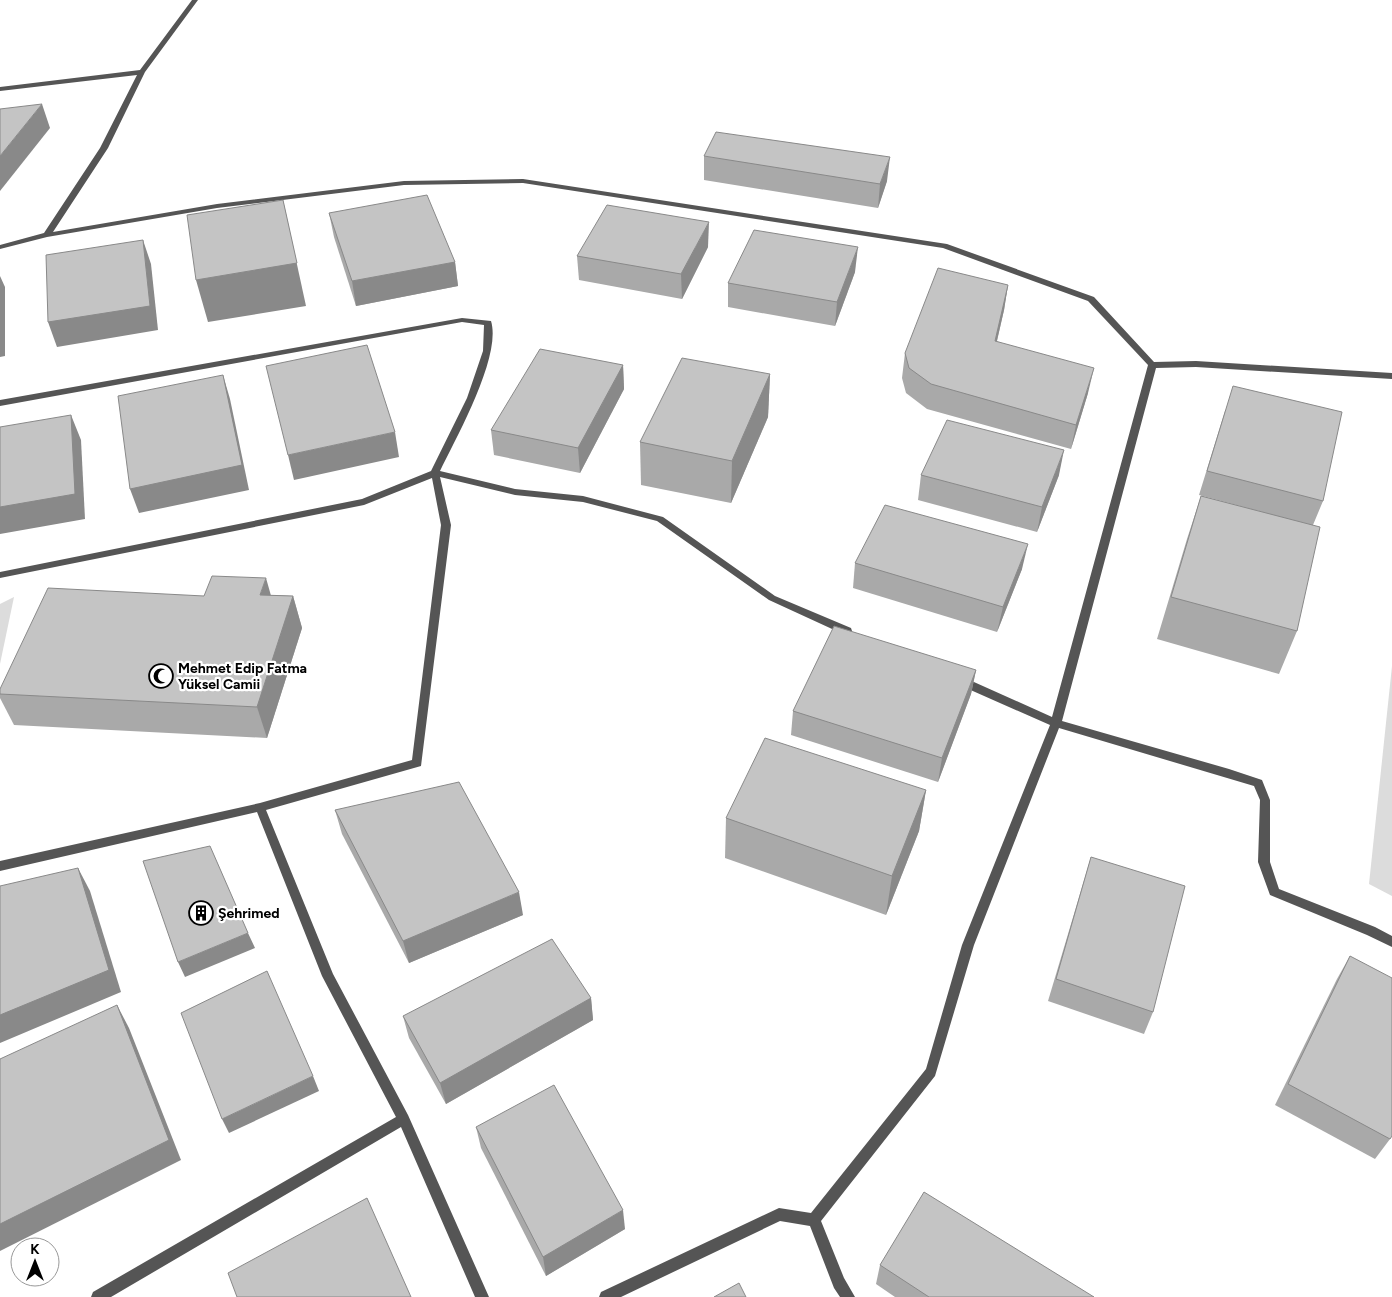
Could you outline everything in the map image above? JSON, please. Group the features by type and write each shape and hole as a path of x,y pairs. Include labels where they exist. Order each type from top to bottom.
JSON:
{"street":[{"path":"47,235 104,148 142,72 192,1"},
{"path":"0,89 142,72"},
{"path":"0,247 47,235 217,206 404,183 523,181 944,246 1091,299 1152,365 1196,364 1392,376"},
{"path":"0,403 462,320 488,322 487,351 471,398 435,472 446,525 417,763 260,807 0,866"},
{"path":"814,1220 931,1072 968,945 1056,723 1152,365"},
{"path":"0,575 364,502 435,472 515,492 583,499 660,519 772,598 861,637"},
{"path":"950,676 1056,723 1258,783 1265,800 1264,862 1274,892 1371,931 1392,942"},
{"path":"260,807 328,976 404,1120 482,1297"},
{"path":"98,1297 404,1120"},
{"path":"606,1297 779,1214 814,1220"},
{"path":"814,1220 839,1283 848,1297"}],"shaded area":[{"path":"14,597 0,664 0,604"},
{"path":"1392,666 1392,896 1369,884"}],"building":[{"path":"42,104 0,156 0,109"},
{"path":"716,132 890,157 880,184 704,156"},
{"path":"427,195 455,262 352,281 329,213"},
{"path":"283,200 297,263 196,280 187,215"},
{"path":"607,205 709,222 681,274 577,256"},
{"path":"754,230 858,247 837,302 728,283"},
{"path":"143,240 150,306 48,322 46,255"},
{"path":"938,268 1008,285 995,341 1094,368 1076,425 931,384 909,368 905,353"},
{"path":"367,345 395,432 288,455 266,366"},
{"path":"540,349 623,365 578,448 491,430"},
{"path":"682,358 770,374 732,461 640,442"},
{"path":"223,375 242,465 130,489 118,396"},
{"path":"1233,386 1342,412 1323,501 1207,471"},
{"path":"71,415 75,494 0,507 0,427"},
{"path":"947,420 1064,450 1042,507 921,475"},
{"path":"1201,496 1320,527 1297,631 1171,597"},
{"path":"885,505 1028,544 1003,607 855,563"},
{"name":"Mehmet Edip Fatma Yüksel Camii","path":"212,576 266,578 260,595 293,596 257,707 0,694 0,689 48,588 204,596"},
{"path":"834,626 976,670 942,758 793,711"},
{"path":"765,738 926,790 892,876 726,818"},
{"path":"459,782 519,892 403,941 335,810"},
{"name":"Şehrimed","path":"210,846 248,933 178,962 143,861"},
{"path":"1091,857 1185,886 1153,1012 1056,979"},
{"path":"78,868 109,970 0,1015 0,886"},
{"path":"552,939 591,998 440,1083 403,1016"},
{"path":"1350,956 1392,978 1392,1136 1390,1139 1288,1084"},
{"path":"267,971 313,1076 222,1119 181,1013"},
{"path":"117,1005 169,1140 0,1224 0,1059"},
{"path":"554,1085 623,1210 543,1257 476,1127"},
{"path":"924,1192 1094,1297 929,1297 880,1265"},
{"path":"367,1198 411,1297 237,1297 228,1273"},
{"path":"739,1283 746,1297 714,1297"}],"place":[{"name":"Mehmet Edip Fatma Yüksel Camii","path":"161,676"},
{"name":"Şehrimed","path":"201,913"}]}
